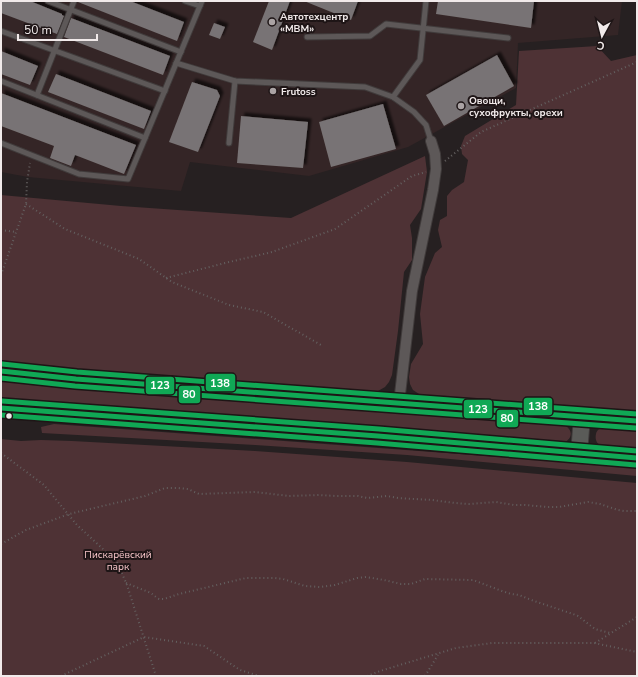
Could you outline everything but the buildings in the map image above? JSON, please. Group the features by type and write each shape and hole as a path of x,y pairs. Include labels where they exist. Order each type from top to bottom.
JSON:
{"main road":[{"path":"1,371 76,379 637,420"},
{"path":"1,408 378,436 637,458"},
{"path":"579,453 582,417"}],"street":[{"path":"398,403 412,291 436,169 435,154 431,141"}],"lane":[{"path":"48,1 181,52"},
{"path":"37,96 74,1"},
{"path":"1,143 79,174 128,179 201,4 186,1"},
{"path":"393,97 420,60 426,1"},
{"path":"307,37 370,36 386,24 508,38"},
{"path":"1,31 165,91"},
{"path":"176,63 235,81 365,87 393,97 414,112 426,125 431,141"},
{"path":"1,81 145,138"},
{"path":"229,143 235,81"}],"path":[{"path":"166,278 272,252 334,229 412,176 436,169 481,132 637,62"},
{"path":"1,275 26,204 27,182 32,155"},
{"path":"26,204 65,229 139,260 172,282 229,305 263,312 321,345"},
{"path":"1,230 16,232"},
{"path":"1,454 44,485 77,524 117,562 126,583 156,676"},
{"path":"1,544 26,530 69,514 145,496 165,488 178,488 199,494 255,492 289,496 358,496 367,498 387,496 468,504 496,502 548,507 559,507 588,502 618,510 637,511"},
{"path":"126,583 151,593 159,599 164,599 179,594 251,578 283,579 305,586 320,587 336,585 357,578 366,577 401,584 411,584 425,579 473,580 573,614 595,629 610,633"},
{"path":"594,643 637,618"},
{"path":"61,676 144,637 204,646 240,670 259,676"},
{"path":"368,676 456,648 492,643 594,643 637,652"},
{"path":"425,676 438,654"}],"shaded area":[{"path":"1,1 622,1 618,35 518,43 516,88 408,147 309,176 190,162 181,191 28,177 1,172"}],"green space":[{"path":"597,46 611,61 637,55 637,412 426,396 419,394 413,390 409,377 411,364 423,344 420,314 425,277 435,253 442,247 438,230 440,220 447,216 447,196 452,190 464,182 468,160 462,154 461,146 465,136 516,105 519,51"},
{"path":"425,156 427,172 421,209 410,225 412,238 412,260 404,272 392,375 385,387 378,391 371,392 76,370 1,362 1,195 121,206 291,218"},
{"path":"1,380 562,424 569,429 571,435 568,440 560,444 426,435 1,400"},
{"path":"54,424 637,467 637,476 407,455 42,433 41,427"},
{"path":"605,427 637,429 637,450 603,447 597,442 596,436 599,429"},
{"name":"Пискарёвский парк","path":"1,439 21,441 72,441 255,451 407,462 637,483 637,676 1,676"}],"transit line":[{"name":"138","path":"2,364 77,372 637,414"},
{"name":"123","path":"1,371 76,379 637,421"},
{"name":"80","path":"1,378 75,386 636,428"},
{"name":"138","path":"2,401 379,429 637,451"},
{"name":"123","path":"1,408 378,436 637,458"},
{"name":"80","path":"1,415 377,443 636,465"}],"place":[{"name":"Автотехцентр «МВМ»","path":"272,22"},
{"name":"Frutoss","path":"273,91"},
{"name":"Овощи, сухофрукты, орехи","path":"461,106"}]}
